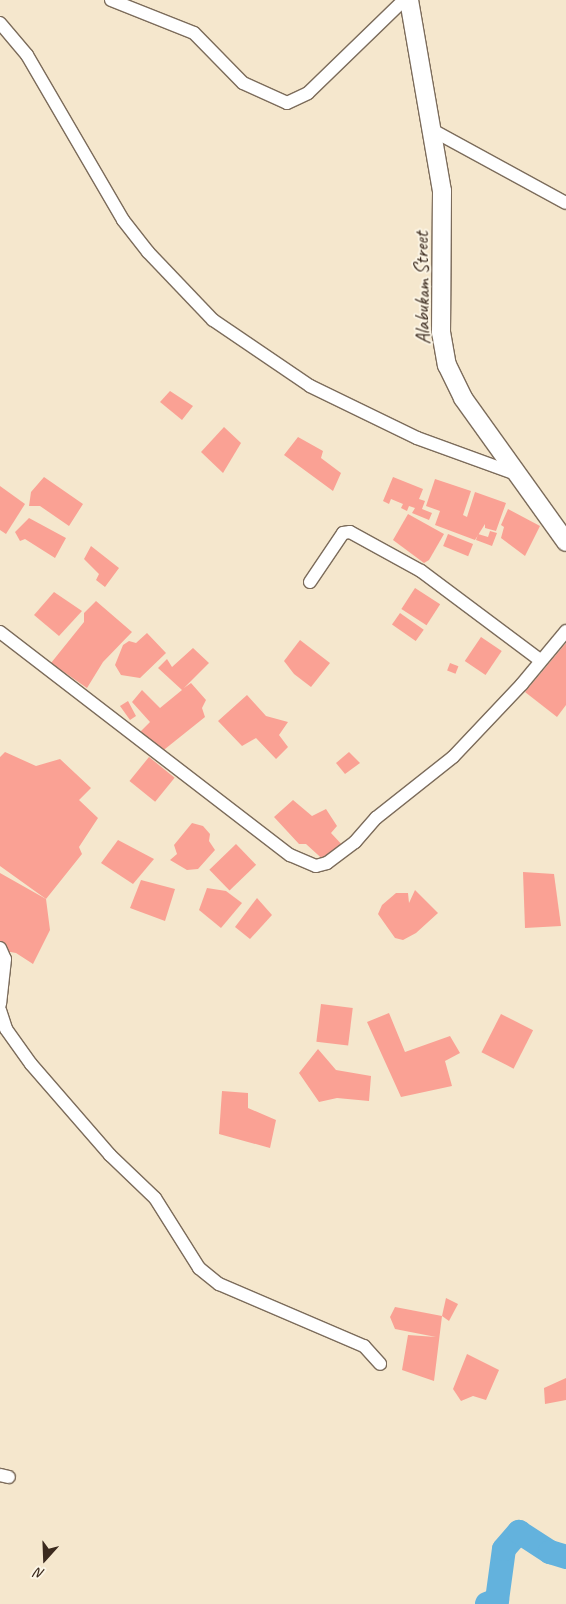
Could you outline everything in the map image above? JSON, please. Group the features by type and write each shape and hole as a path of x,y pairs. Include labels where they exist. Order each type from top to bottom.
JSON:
{"street":[{"path":"112,0 194,34 243,83 288,103 308,93 404,0"},
{"name":"Alabukam Street","path":"409,0 434,131 442,191 441,332 447,364 463,398 566,542"},
{"path":"0,23 27,55 123,220 213,320 310,386 417,438 516,474"},
{"path":"434,131 566,203"},
{"path":"310,582 343,533 350,532 421,572 540,660"},
{"path":"0,632 290,855 316,866 327,863 355,842 376,818 453,758 522,684 566,631"},
{"path":"0,948 5,959 0,1004"},
{"path":"0,1010 6,1029 31,1064 110,1155 155,1198 199,1268 220,1284 364,1346 380,1364"}],"building":[{"path":"170,391 193,406 182,420 160,402"},
{"path":"224,427 241,443 223,473 201,452"},
{"path":"298,437 323,451 321,458 341,473 333,491 284,455"},
{"path":"44,477 83,504 69,526 40,506 29,506 31,492"},
{"path":"393,477 423,489 419,499 425,501 422,509 432,513 429,520 412,513 415,508 409,506 407,511 401,508 403,504 391,499 389,504 383,501"},
{"path":"435,479 471,491 463,515 467,517 475,492 506,503 496,531 485,528 485,524 475,540 435,525 440,511 426,506"},
{"path":"0,486 25,504 6,534 0,530"},
{"path":"508,509 540,526 525,556 501,538 504,527 501,525"},
{"path":"408,514 444,534 429,560 424,563 393,540"},
{"path":"29,518 66,538 55,558 25,539 20,541 15,532"},
{"path":"490,531 497,533 492,546 476,540 478,534 488,537"},
{"path":"448,534 473,544 468,556 443,546"},
{"path":"91,546 119,568 105,587 96,580 99,574 84,559"},
{"path":"415,588 440,604 427,625 401,609"},
{"path":"54,592 82,611 59,636 34,615"},
{"path":"96,601 132,632 103,662 87,688 51,663 84,622 84,613"},
{"path":"400,613 424,630 416,641 392,624"},
{"path":"147,633 166,653 140,678 121,675 115,665 123,645 129,641 136,643"},
{"path":"481,637 502,651 486,675 465,661"},
{"path":"300,640 330,663 311,687 294,674 284,661"},
{"path":"566,643 566,705 557,717 525,692"},
{"path":"193,648 209,663 184,688 191,683 206,700 202,708 205,717 160,753 140,732 150,722 132,702 142,690 160,708 182,690 158,668 167,659 172,667"},
{"path":"450,663 458,666 456,674 447,670"},
{"path":"247,695 266,716 288,722 279,735 288,747 276,759 256,738 242,746 218,721"},
{"path":"128,701 136,716 130,720 120,706"},
{"path":"5,752 36,766 60,759 91,788 79,800 98,818 79,847 82,854 46,899 0,866 0,757"},
{"path":"349,752 360,763 345,774 336,763"},
{"path":"149,757 175,778 155,802 129,781"},
{"path":"293,800 312,816 326,809 337,826 331,833 345,848 328,864 306,844 299,844 274,817"},
{"path":"192,823 203,826 210,834 209,841 215,850 198,869 187,870 170,860 177,854 174,845"},
{"path":"118,840 154,859 133,884 101,863"},
{"path":"236,844 256,865 230,891 209,870"},
{"path":"523,872 554,874 561,926 525,928"},
{"path":"0,873 46,899 50,930 33,964 16,953 0,950"},
{"path":"141,880 175,889 165,921 130,908"},
{"path":"207,888 226,891 242,903 221,928 199,910"},
{"path":"415,890 438,913 416,933 403,940 395,938 378,914 382,905 396,893 408,893 409,903"},
{"path":"257,898 272,915 250,939 235,927"},
{"path":"321,1004 353,1008 348,1046 316,1042"},
{"path":"389,1013 405,1052 450,1036 460,1053 445,1061 452,1086 401,1097 367,1022"},
{"path":"501,1014 533,1030 514,1069 481,1052"},
{"path":"318,1049 336,1070 371,1076 369,1101 337,1098 319,1102 299,1073"},
{"path":"222,1091 248,1093 248,1108 276,1120 270,1148 219,1134"},
{"path":"446,1298 458,1304 449,1321 442,1316"},
{"path":"395,1307 442,1316 434,1381 402,1370 408,1335 436,1337 395,1329 390,1317"},
{"path":"467,1354 499,1370 486,1400 473,1396 461,1401 453,1389"},
{"path":"566,1378 566,1400 545,1404 544,1388"}],"waterway":[{"path":"487,1604 497,1600 504,1549 519,1532 550,1552 566,1557"}]}
